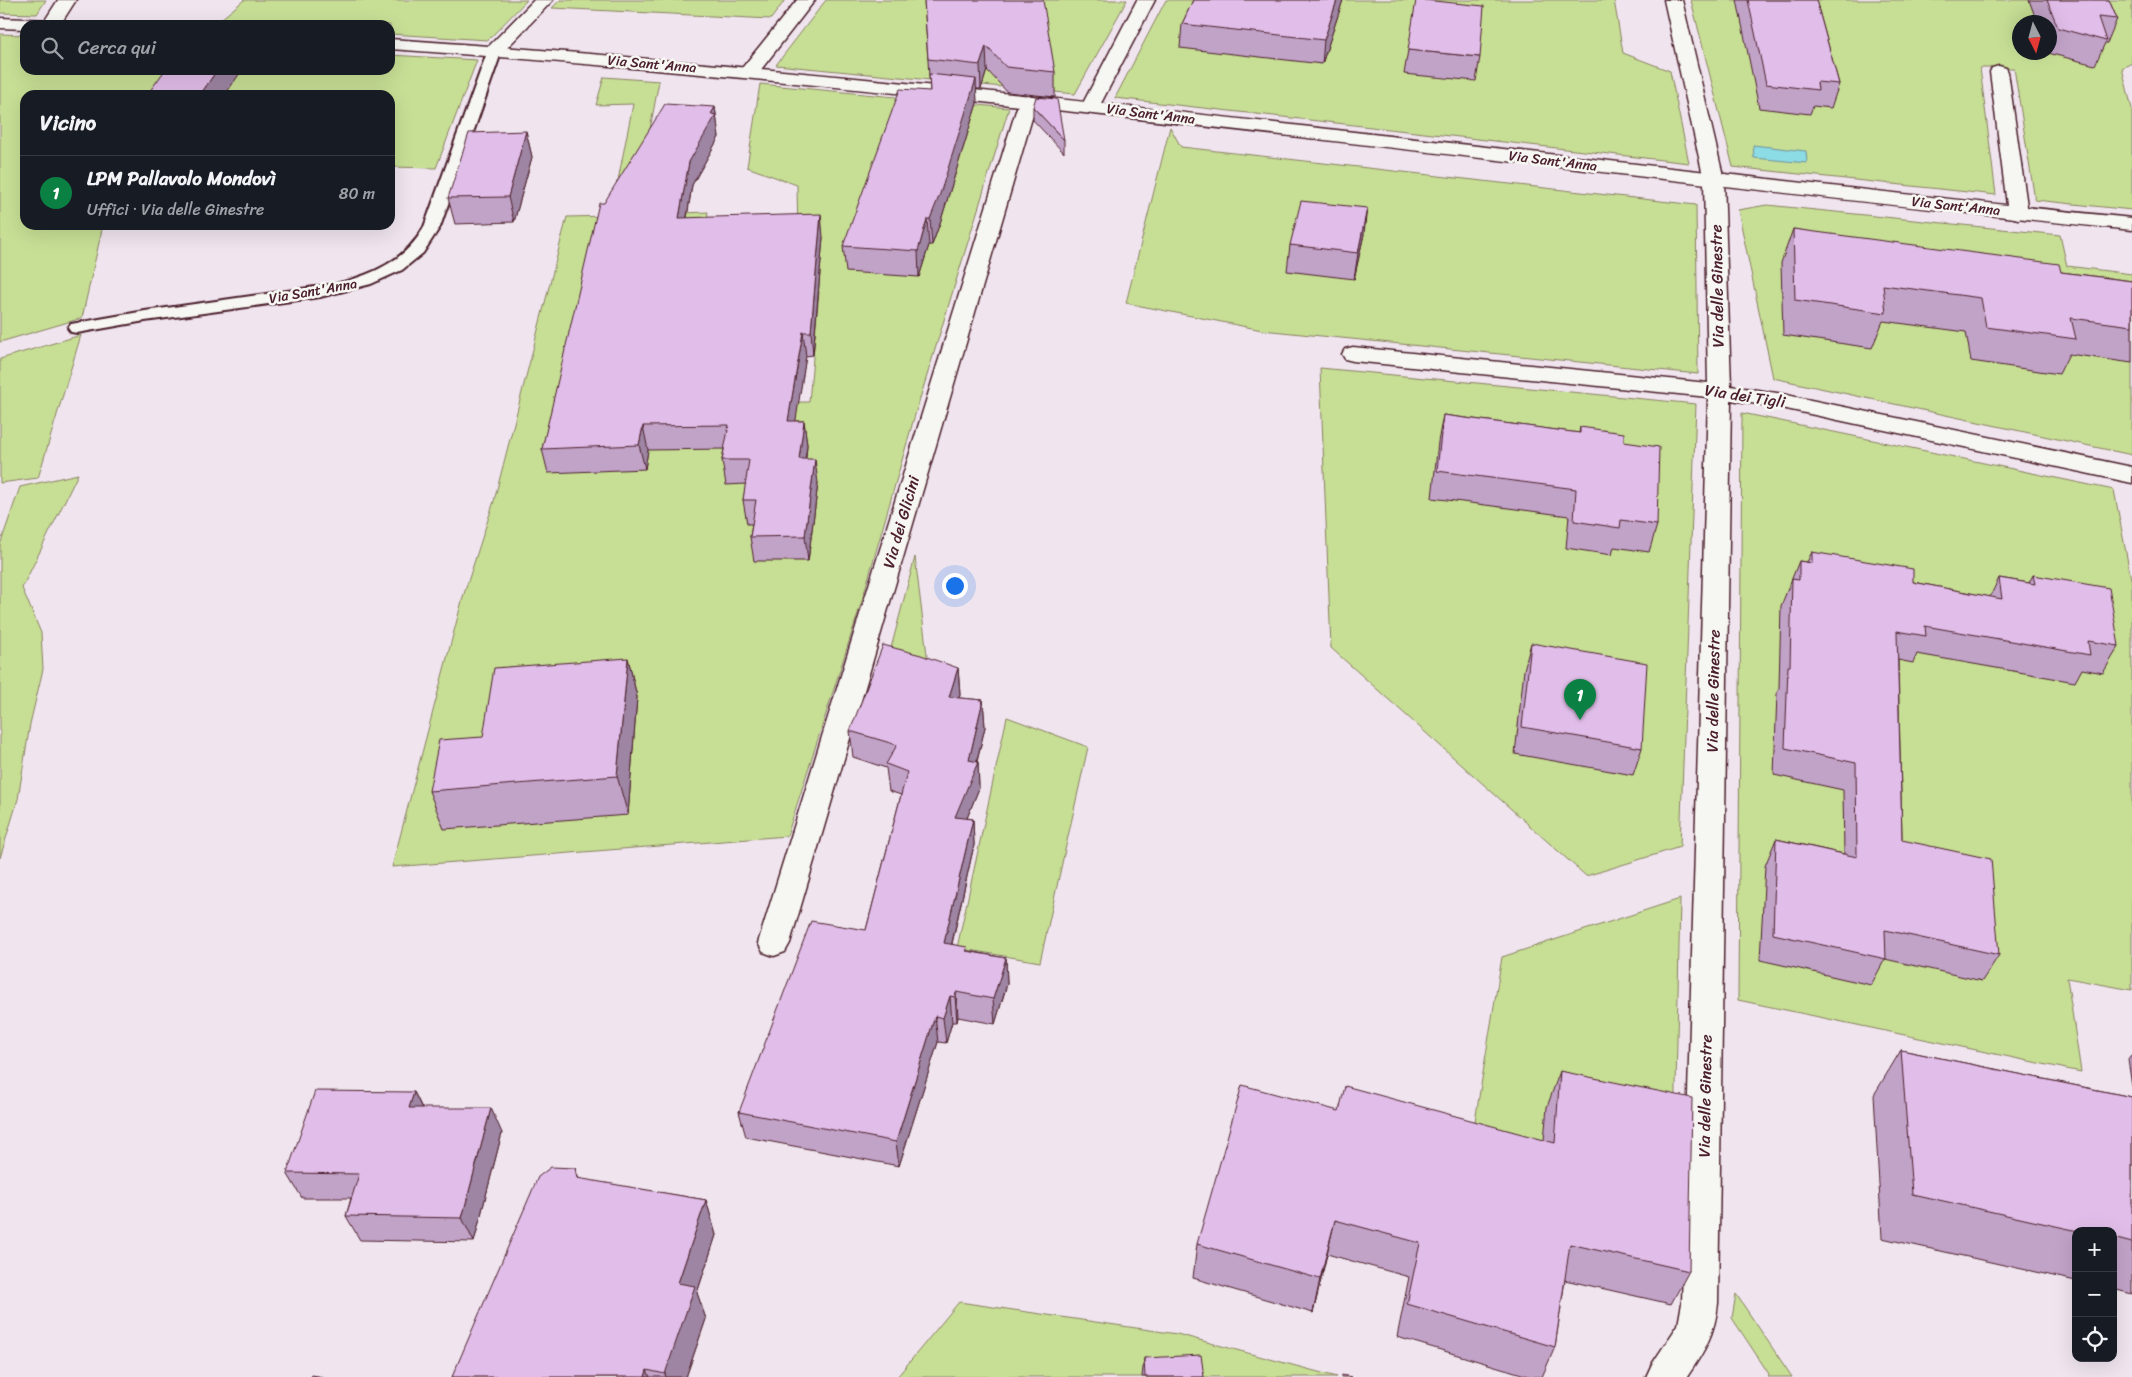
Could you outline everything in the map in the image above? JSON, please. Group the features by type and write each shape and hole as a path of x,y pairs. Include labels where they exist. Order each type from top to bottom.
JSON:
{"street":[{"path":"54,20 67,0"},
{"name":"Via Sant'Anna","path":"496,50 544,0"},
{"path":"749,72 806,0"},
{"name":"Via Sant'Anna","path":"1090,107 1146,0"},
{"name":"Via delle Ginestre","path":"1665,1377 1692,1337 1698,1322 1700,1304 1720,391 1714,180 1673,0"},
{"path":"0,23 20,24"},
{"name":"Via Sant'Anna","path":"395,44 496,50 749,72 1028,100 1714,180 2132,224"},
{"name":"Via Sant'Anna","path":"1998,72 2018,213"},
{"name":"Via dei Glicini","path":"774,943 1028,100"},
{"name":"Via dei Tigli","path":"1353,354 1720,391 1786,402 2132,475"}],"lane":[{"name":"Via Sant'Anna","path":"77,328 132,317 335,289 380,275 402,263 419,249 432,228 496,50"}],"green space":[{"path":"0,0 46,0 37,14 0,13"},
{"path":"244,0 527,0 488,40 395,34 395,20 220,20"},
{"path":"560,0 785,0 771,19 552,8"},
{"path":"826,0 1127,0 1075,94 776,65"},
{"path":"1166,0 1614,0 1623,53 1670,71 1689,163 1115,98"},
{"path":"1691,0 2132,0 2132,63 2122,68 2132,109 2132,210 2035,200 2014,68 1980,68 1996,195 1733,167"},
{"path":"0,34 20,35 20,75 395,75 395,55 477,60 436,168 395,167 395,90 20,90 20,230 102,230 82,318 0,342"},
{"path":"604,77 659,81 634,215 708,212 678,404 809,402 819,292 798,238 797,185 747,167 760,84 1009,108 914,418 861,604 787,836 392,867 463,597 494,501 567,217 611,216 633,104 596,105"},
{"path":"1170,127 1181,147 1696,205 1698,374 1262,330 1126,303"},
{"path":"1767,205 2060,235 2067,266 2132,274 2132,455 1773,378 1738,210"},
{"path":"81,335 38,478 0,483 0,359"},
{"path":"1320,368 1696,404 1680,847 1586,876 1331,648"},
{"path":"1742,413 2114,490 2132,584 2132,990 2067,978 2081,1072 1738,1000"},
{"path":"78,474 22,588 41,633 43,669 30,724 18,799 0,858 0,545 20,487"},
{"path":"915,557 928,663 890,652"},
{"path":"1007,717 1088,747 1040,962 957,948"},
{"path":"1680,899 1675,1134 1537,1228 1469,1158 1502,957"},
{"path":"1736,1294 1792,1377 1768,1377 1769,1374 1732,1318"},
{"path":"959,1302 1177,1334 1337,1377 897,1377"}],"water":[{"path":"1753,145 1806,151 1807,163 1754,158"}],"building":[{"path":"924,0 1043,0 1055,72 1006,67 986,46 980,65 928,59"},
{"path":"1193,0 1337,0 1324,40 1182,24"},
{"path":"1416,0 1484,6 1480,57 1408,50"},
{"path":"1748,0 1816,0 1839,84 1817,82 1818,90 1766,84"},
{"path":"2047,0 2109,0 2117,19 2098,17 2106,41 2058,28 2057,15 2053,15"},
{"path":"929,74 976,79 940,194 930,219 927,219 918,251 843,246 900,89 930,91"},
{"path":"161,75 214,75 203,90 151,90"},
{"path":"1036,97 1057,99 1064,140 1033,107"},
{"path":"665,104 715,107 711,114 716,115 689,162 679,218 821,214 811,332 803,332 788,421 804,421 799,459 815,459 805,536 750,537 756,500 743,500 749,460 722,460 729,425 643,426 639,445 542,449 599,203 604,203"},
{"path":"526,131 508,197 448,198 469,133"},
{"path":"1301,201 1367,208 1358,253 1290,245"},
{"path":"1793,229 2059,264 2061,272 2132,281 2132,326 2071,318 2076,339 1986,327 1981,298 1883,285 1886,313 1795,300"},
{"path":"1443,415 1580,433 1580,427 1624,433 1624,442 1659,447 1657,525 1621,520 1620,528 1574,521 1576,489 1437,471"},
{"path":"1812,552 1913,569 1913,582 2002,599 1999,578 2035,584 2033,575 2109,588 2119,646 2088,641 2090,655 1925,626 1926,636 1897,631 1902,840 1991,859 1999,955 1885,930 1886,959 1773,934 1776,839 1857,857 1856,763 1785,748 1788,666 1790,666 1792,579 1799,580 1799,561 1812,563"},
{"path":"1531,643 1647,663 1642,748 1522,727"},
{"path":"883,645 921,655 958,668 949,697 983,700 969,760 978,762 955,817 973,819 944,943 967,947 966,951 1006,958 993,999 956,992 955,997 950,996 943,1018 935,1016 896,1142 739,1112 811,921 866,930 907,772 886,764 897,745 850,731"},
{"path":"628,658 617,776 429,791 439,740 483,737 494,668"},
{"path":"1901,1050 2132,1097 2132,1243 2117,1239 2117,1227 2072,1227 2072,1230 1912,1194"},
{"path":"1560,1071 1692,1098 1689,1271 1570,1244 1555,1347 1407,1304 1420,1243 1335,1220 1320,1279 1197,1244 1242,1085 1339,1111 1345,1086 1555,1143"},
{"path":"315,1091 414,1092 409,1108 491,1108 462,1218 346,1216 359,1174 287,1173"},
{"path":"551,1167 575,1168 577,1178 706,1200 678,1283 695,1286 665,1374 647,1370 645,1377 452,1377 538,1177"},
{"path":"1201,1355 1204,1377 1145,1377 1144,1358"}],"place":[{"name":"LPM Pallavolo Mondovì","path":"1580,720"}]}
